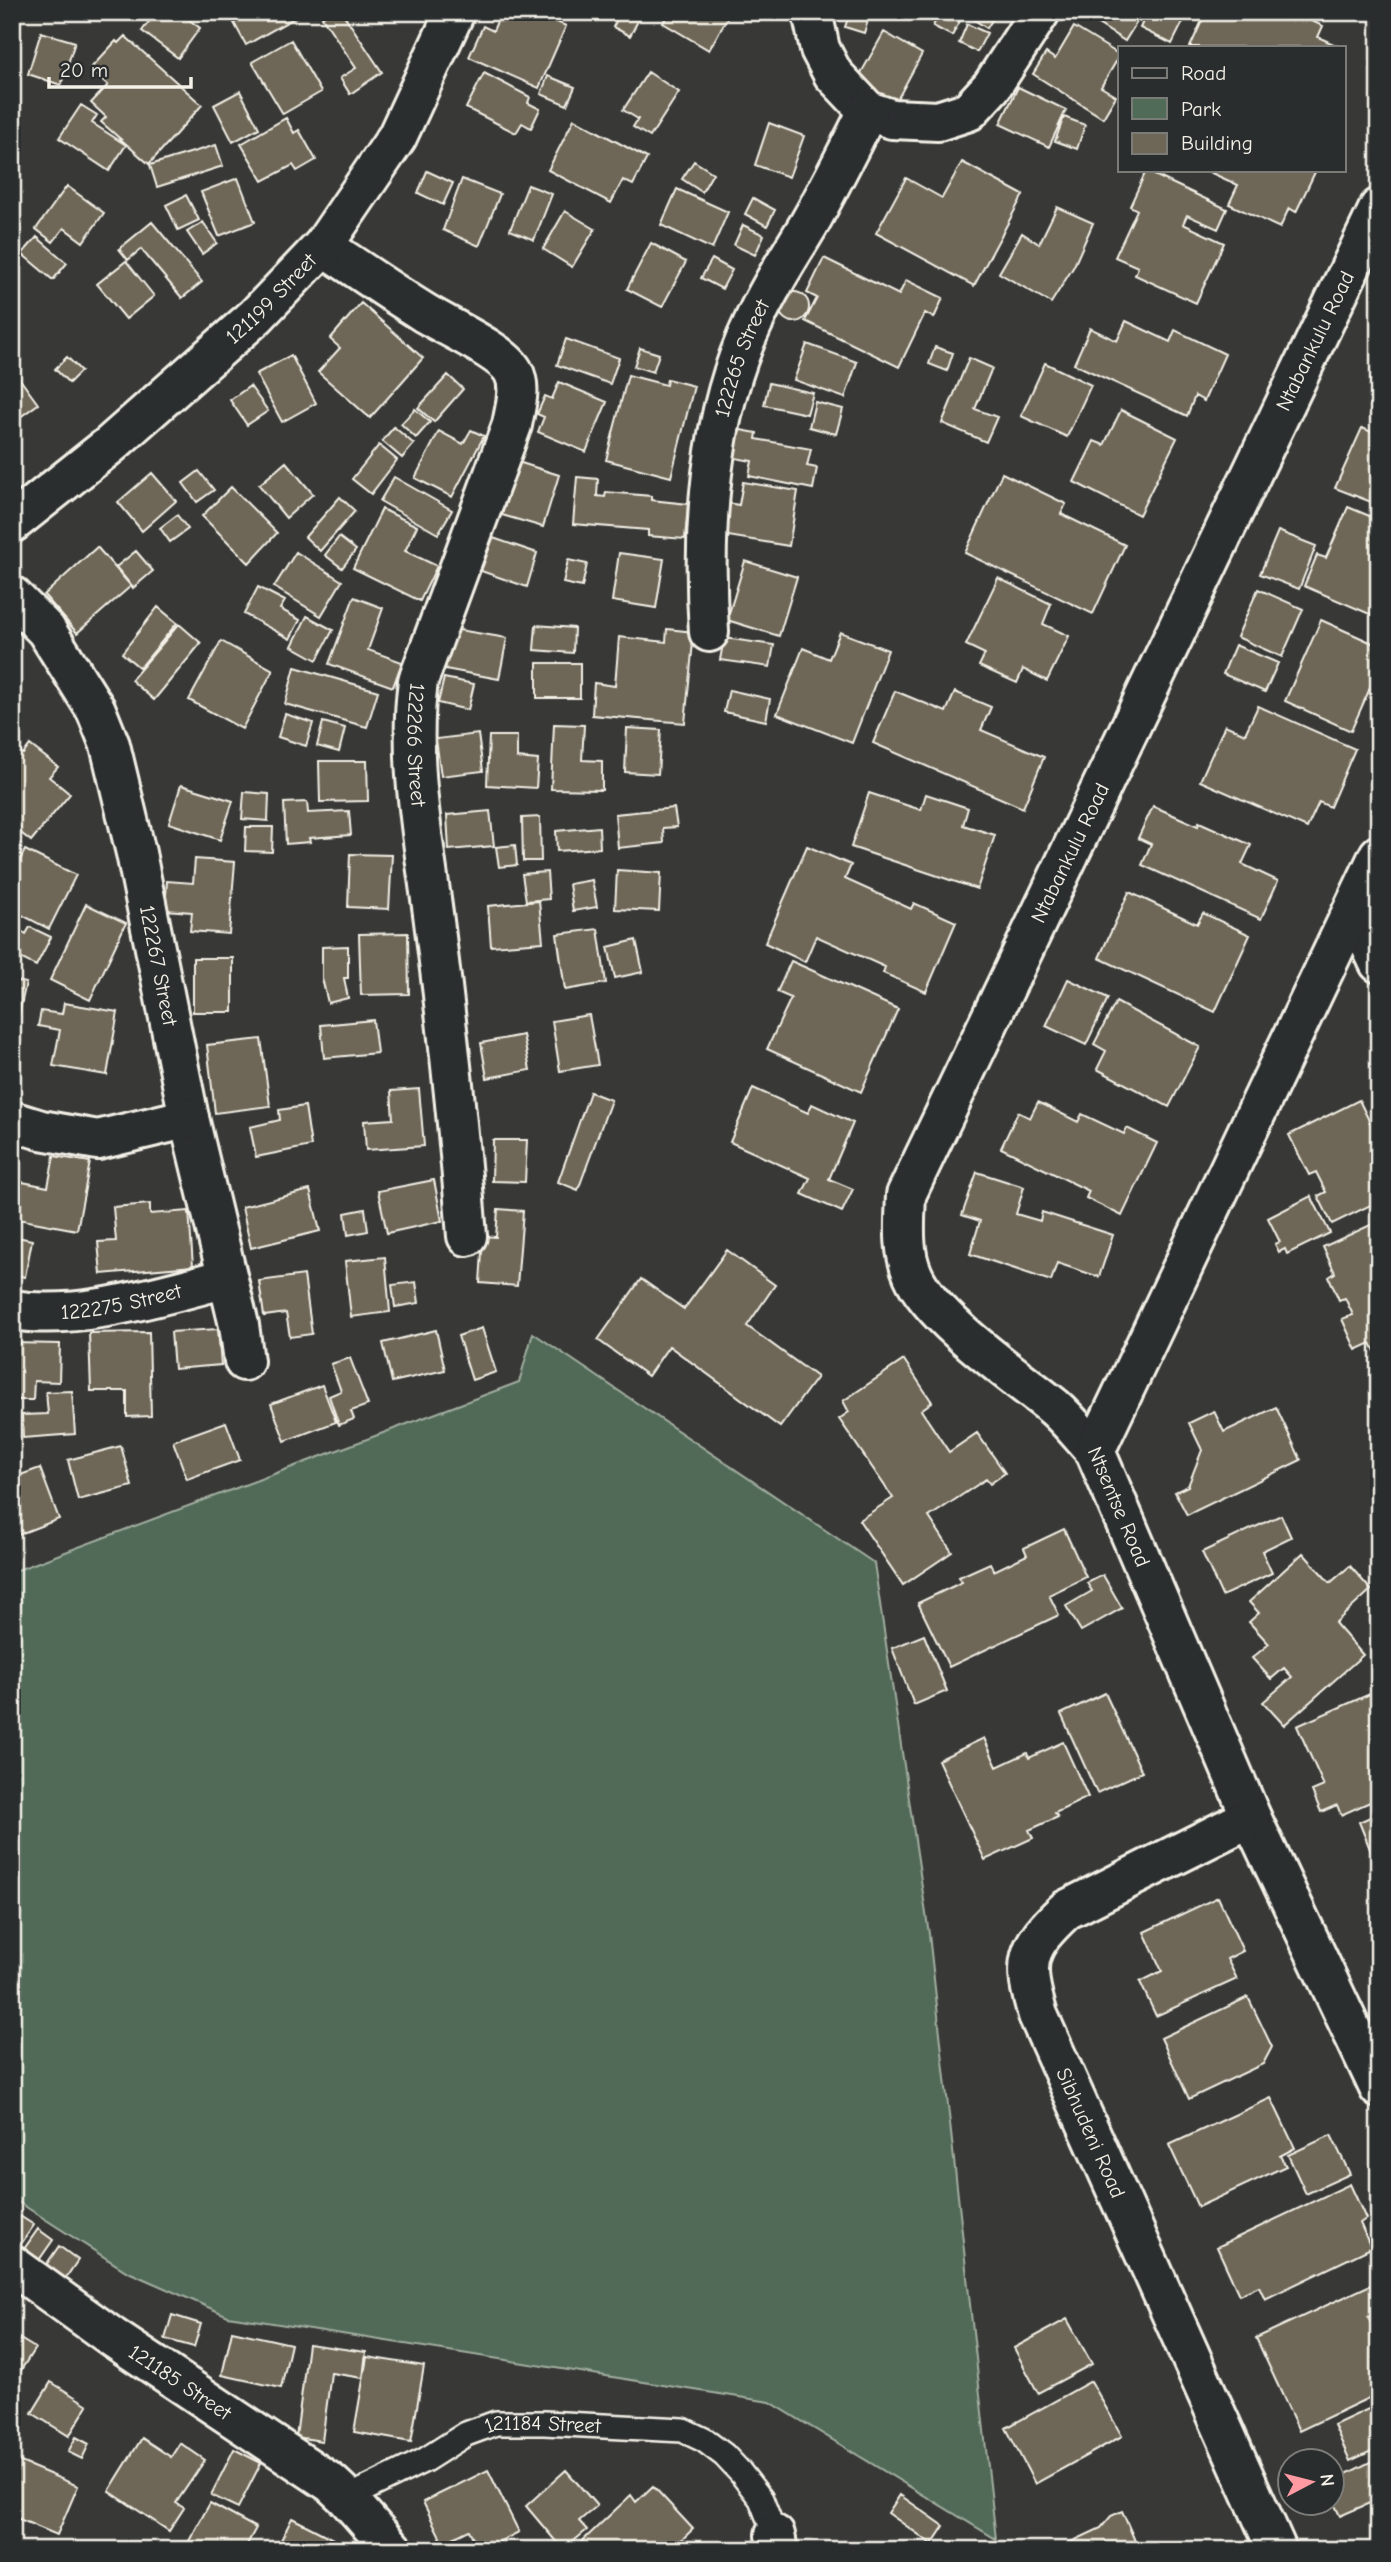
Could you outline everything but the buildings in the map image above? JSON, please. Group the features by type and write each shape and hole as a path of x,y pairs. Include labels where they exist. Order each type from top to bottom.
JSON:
{"street":[{"name":"121199 Street","path":"17,509 110,445 256,316 323,246 397,137 456,12"},
{"path":"812,12 820,49 833,74 868,111 892,119 938,121 969,111 992,86 1040,12"},
{"name":"122265 Street","path":"709,632 706,583 710,494 726,397 754,320 824,197 868,111"},
{"name":"Ntabankulu Road","path":"1095,1451 1057,1410 959,1331 931,1302 913,1276 904,1238 906,1195 1379,208"},
{"name":"122266 Street","path":"323,246 422,311 504,360 517,382 512,425 418,681 413,716 418,793 455,1088 467,1236"},
{"name":"122267 Street","path":"12,596 46,630 96,710 110,745 136,852 189,1118 239,1325 244,1361"},
{"name":"Ntsentse Road","path":"1379,855 1095,1451 1251,1817 1379,2088"},
{"path":"1354,910 1379,963"},
{"path":"12,1121 41,1130 98,1140 189,1118"},
{"name":"122275 Street","path":"12,1310 62,1311 117,1306 227,1278"},
{"name":"Sibhudeni Road","path":"1251,1817 1066,1910 1045,1929 1035,1944 1028,1965 1028,1983 1038,2015 1278,2550"},
{"name":"121185 Street","path":"12,2265 112,2337 331,2483 393,2550"}],"lane":[{"name":"121184 Street","path":"347,2498 425,2460 467,2434 496,2423 683,2430 705,2440 740,2472 761,2499 777,2543"}],"green space":[{"path":"533,1333 874,1563 929,1934 996,2539 770,2402 228,2316 126,2271 12,2198 12,1572 519,1382"}]}
